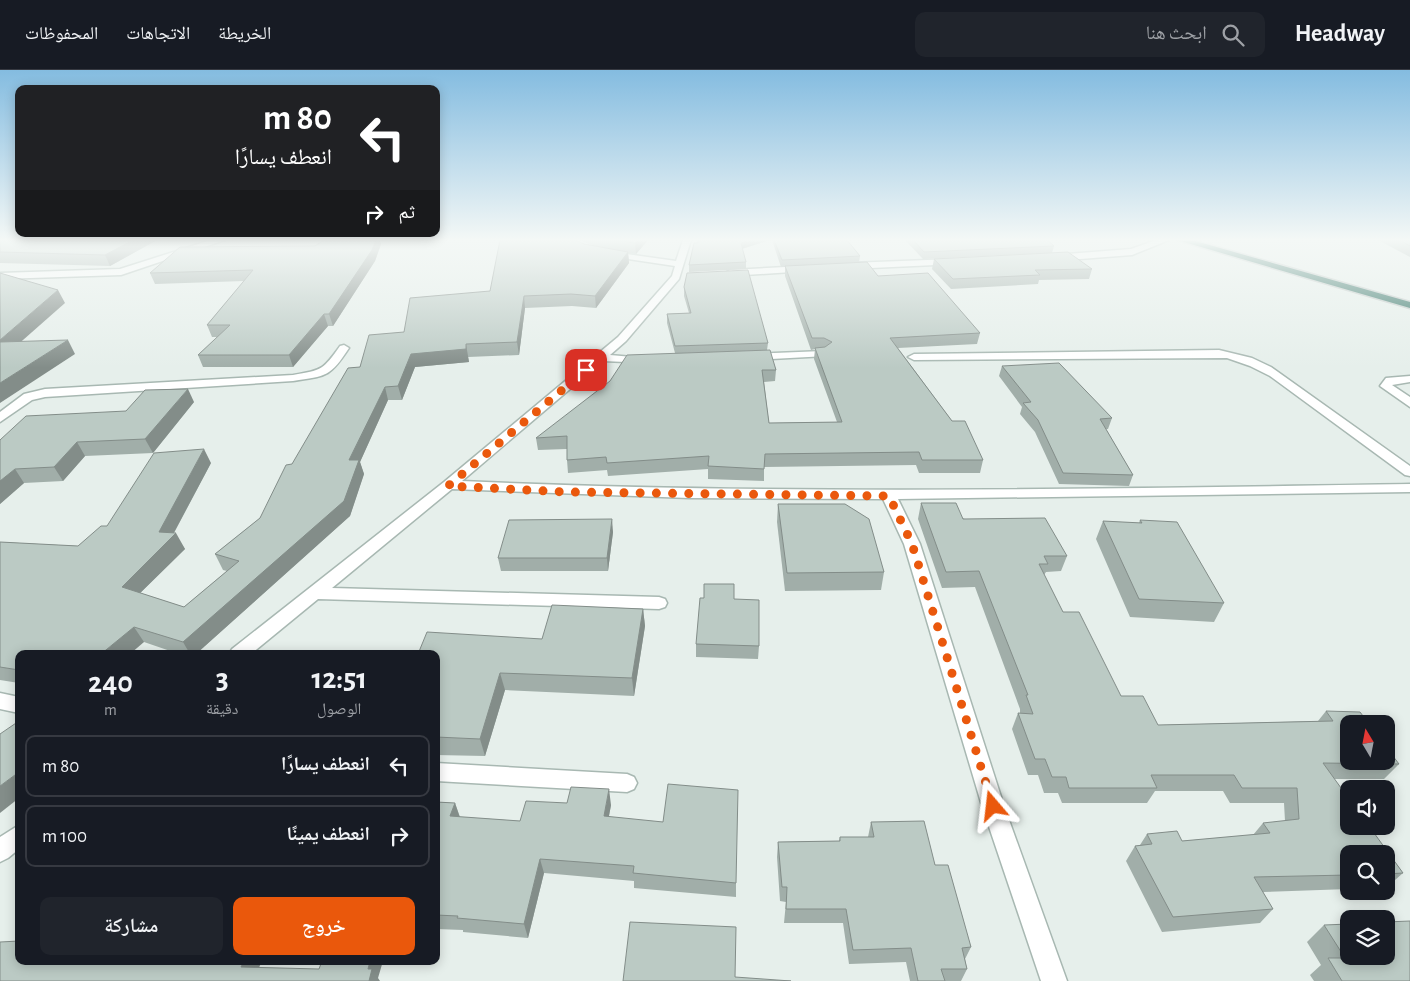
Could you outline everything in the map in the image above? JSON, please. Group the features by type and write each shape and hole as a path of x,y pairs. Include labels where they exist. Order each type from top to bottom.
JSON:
{"highway":[{"path":"1331,283 1410,305"},
{"path":"1368,283 1410,294"}],"street":[{"path":"243,650 448,486 600,357 622,338 671,283"},
{"path":"0,418 28,397 45,393 268,380 319,374 330,368 344,348"},
{"path":"914,357 1219,353 1237,356 1255,362 1274,374 1410,472"},
{"path":"744,358 823,354"},
{"path":"600,357 656,362"},
{"path":"1410,379 1390,380 1386,386 1410,403"},
{"path":"448,486 566,492 889,496 1410,488"},
{"path":"889,496 912,544 993,806 1054,981"},
{"path":"315,593 659,602"},
{"path":"0,701 15,704"},
{"path":"440,772 627,783"},
{"path":"0,851 15,838"}],"building":[{"path":"0,283 32,283 58,290 0,340"},
{"path":"243,283 350,283 329,314 324,314 289,355 198,355 230,325 207,325"},
{"path":"492,283 605,283 595,296 571,294 524,296 517,342 466,344 466,349 411,354 398,386 385,387 349,460 359,460 344,501 183,642 134,627 106,650 15,650 15,669 0,667 0,542 78,546 101,526 107,526 154,453 204,449 159,532 176,533 122,587 184,607 239,561 215,554 260,518 286,465 292,464 348,368 360,367 369,335 404,332 410,298 490,291"},
{"path":"685,283 751,283 768,343 675,346 667,314 691,313 684,287"},
{"path":"791,283 936,283 980,333 890,338 952,421 965,421 983,460 922,460 919,452 765,454 764,469 708,466 709,456 607,463 606,457 567,460 567,436 536,438 610,381 627,355 770,350 776,370 762,370 769,423 842,422 815,348 825,347 832,342 824,338 812,338"},
{"path":"68,340 0,383 0,342"},
{"path":"1059,363 1112,418 1100,419 1133,475 1063,473 1038,420 1023,403 1031,402 1002,366"},
{"path":"188,389 145,439 77,442 54,467 15,469 0,481 0,440 26,416 126,411 145,390"},
{"path":"921,503 956,503 963,519 1045,518 1067,556 1044,556 1048,564 1039,564 1063,612 1079,612 1121,696 1143,696 1158,725 1333,721 1326,711 1360,712 1362,715 1340,715 1340,763 1323,763 1340,787 1340,835 1376,835 1383,845 1340,845 1340,875 1254,877 1273,909 1173,917 1135,846 1152,844 1147,834 1177,831 1182,841 1270,833 1263,823 1299,819 1297,788 1242,788 1234,775 1151,775 1157,788 1069,788 1066,777 1052,777 1045,759 1035,759 1018,713 1033,714 1026,695 1028,695 979,571 946,572"},
{"path":"778,504 845,504 869,519 884,572 787,573"},
{"path":"612,519 607,558 498,558 509,520"},
{"path":"1140,520 1177,522 1224,603 1139,599 1103,521 1142,523"},
{"path":"704,584 734,584 734,599 759,600 759,646 696,644 700,598 704,598"},
{"path":"552,605 643,609 632,678 500,673 480,739 440,737 440,650 420,650 427,632 542,639"},
{"path":"15,724 15,775 0,786 0,734"},
{"path":"668,784 738,790 736,883 633,873 634,866 540,859 524,924 440,915 440,802 455,803 450,816 520,821 526,801 567,803 571,787 609,789 604,816 663,822"},
{"path":"924,821 935,865 948,865 971,947 962,948 967,969 941,969 945,981 918,981 911,948 853,950 846,909 786,909 787,887 782,887 778,842 840,841 840,837 874,837 871,822"},
{"path":"1395,862 1403,873 1395,873"},
{"path":"1410,921 1410,981 1342,981 1328,958 1340,958 1340,965 1395,965 1395,922"},
{"path":"630,922 736,927 735,977 791,981 623,981"},
{"path":"1340,924 1340,950 1324,925"},
{"path":"15,941 15,965 242,965 241,967 319,969 320,965 369,965 368,969 372,969 369,981 0,981 0,942"}],"route":[{"path":"586,370 448,486 566,492 889,496 912,544 993,806"}]}
